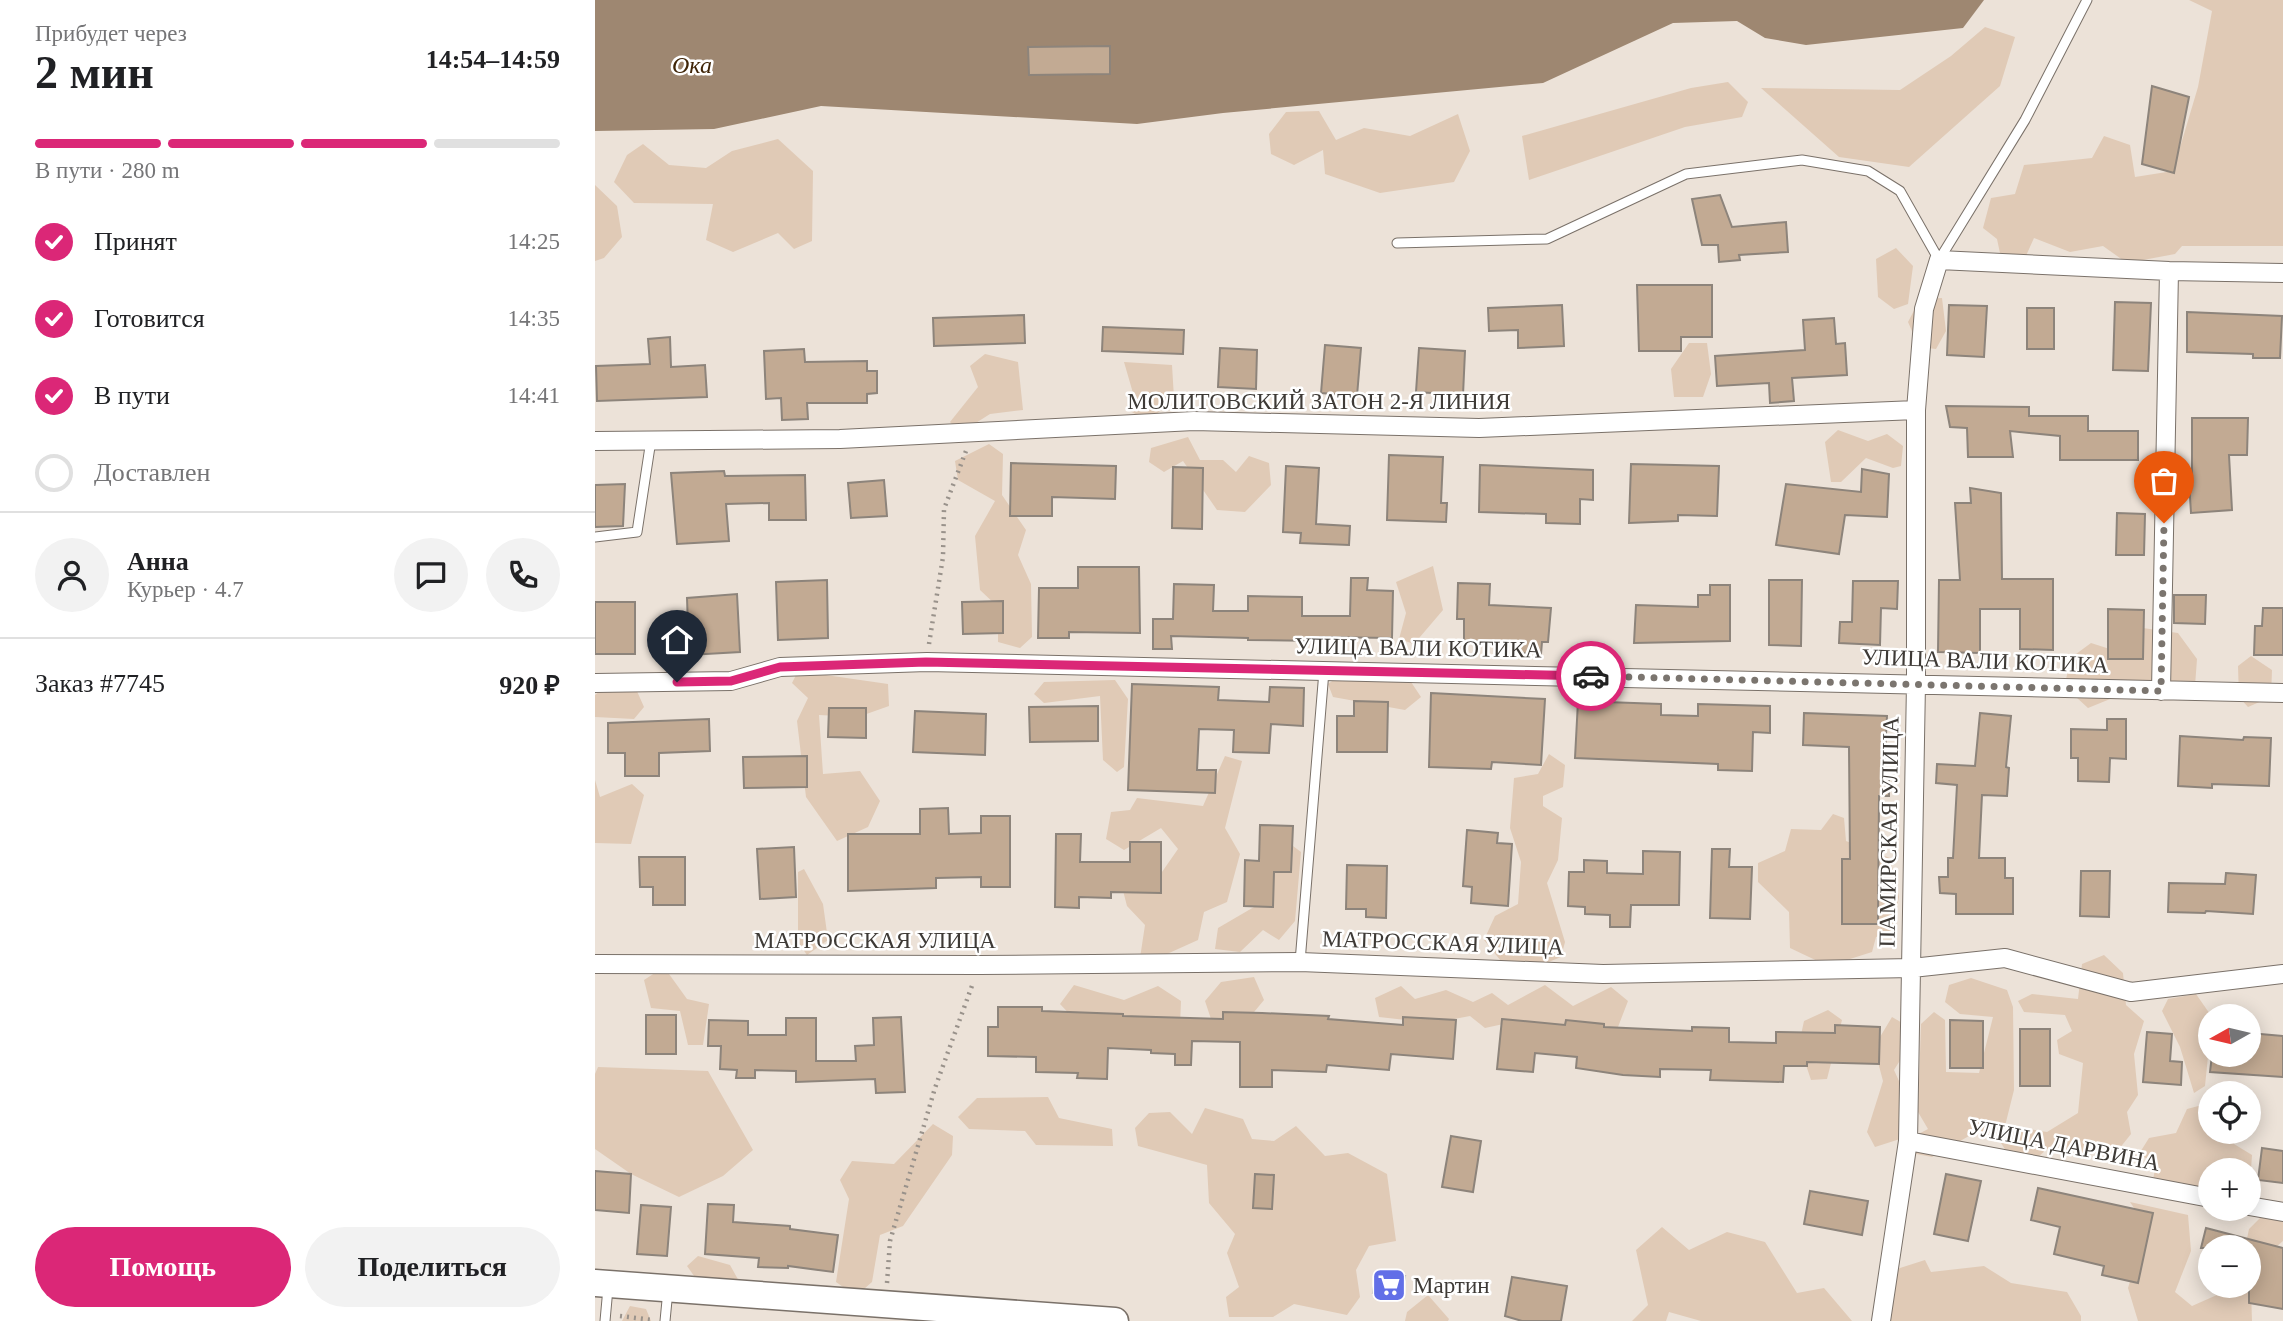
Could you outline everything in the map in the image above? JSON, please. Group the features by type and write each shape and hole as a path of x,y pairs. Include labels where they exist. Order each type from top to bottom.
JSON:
{"street":[{"path":"1939,260 2169,271 2283,273"},
{"name":"ПАМИРСКАЯ УЛИЦА","path":"1881,1321 1908,1140 1916,683 1916,410 1924,309 1939,260"},
{"path":"2161,691 2169,271"},
{"name":"МОЛИТОВСКИЙ ЗАТОН 2-Я ЛИНИЯ","path":"595,441 840,439 1194,421 1479,428 1916,410"},
{"name":"УЛИЦА ВАЛИ КОТИКА","path":"595,683 731,681 780,667 926,662 2283,693"},
{"name":"МАТРОССКАЯ УЛИЦА","path":"595,964 1300,962 1603,974 1912,968 2004,958 2131,992 2283,974"},
{"name":"УЛИЦА ДАРВИНА","path":"1908,1140 2198,1197"},
{"path":"2261,1208 2283,1212"},
{"path":"602,1283 883,1313 1115,1321"}],"lane":[{"path":"1397,243 1547,239 1686,174 1802,160 1868,171 1900,191 1939,260 2025,120 2087,0"},
{"path":"595,537 637,532 651,440"},
{"path":"1300,962 1324,670"},
{"path":"602,1283 606,1318"},
{"path":"665,1321 668,1289"}],"path":[{"path":"926,662 943,557 944,509 974,433"},
{"path":"883,1313 890,1241 935,1088 979,965"},
{"path":"606,1318 665,1321"}],"shaded area":[{"path":"2189,0 2283,0 2283,246 2182,246 2175,254 2127,263 2103,246 2070,252 2034,238 2025,258 2001,258 1997,239 1983,228 1991,198 2015,194 2024,165 2092,158 2104,136 2130,145 2135,177 2173,171 2198,87 2212,11"},
{"path":"1985,27 2015,37 2000,86 1909,167 1839,157 1761,88 1900,90 1951,56"},
{"path":"1728,82 1748,102 1742,117 1685,127 1529,180 1522,136 1691,88"},
{"path":"1319,111 1336,140 1364,128 1410,136 1458,114 1470,151 1454,182 1380,193 1325,174 1323,150 1294,165 1271,154 1269,134 1286,112"},
{"path":"778,139 813,171 812,241 794,249 778,233 733,252 706,240 713,204 634,203 614,182 627,155 643,144 669,165 706,168 732,151"},
{"path":"595,185 617,206 622,237 604,258 595,261"},
{"path":"1896,248 1913,266 1908,304 1894,309 1878,297 1876,259"},
{"path":"1942,298 1946,331 1936,349 1919,347 1908,322 1920,299"},
{"path":"1689,343 1707,343 1711,374 1703,397 1674,397 1671,369"},
{"path":"985,354 1018,362 1023,410 990,414 960,433 950,422 978,387 970,366"},
{"path":"1124,362 1172,365 1174,398 1149,421 1126,409 1133,393"},
{"path":"1838,430 1868,441 1887,434 1903,446 1901,466 1893,468 1866,458 1841,482 1831,482 1825,442"},
{"path":"1188,437 1200,460 1223,460 1236,472 1249,456 1269,463 1271,485 1245,512 1217,510 1183,461 1164,472 1149,462 1151,448"},
{"path":"989,444 1003,454 1002,495 1026,530 1018,555 1031,584 1032,637 1020,648 998,642 998,607 980,590 975,536 995,501 958,480 955,461"},
{"path":"1433,566 1443,610 1414,644 1399,639 1406,613 1396,582"},
{"path":"2136,627 2178,633 2197,659 2195,686 2142,686 2088,708 2064,686 2072,657 2091,643 2116,651"},
{"path":"2251,656 2272,670 2271,697 2248,707 2239,697 2238,666"},
{"path":"798,671 888,684 889,706 858,717 819,715 823,774 860,771 880,801 868,827 837,841 806,797 797,721 808,698 792,683"},
{"path":"1343,673 1409,679 1421,697 1405,710 1333,697 1328,684"},
{"path":"1115,680 1128,699 1124,767 1117,772 1103,760 1100,696 1044,703 1034,694 1044,682"},
{"path":"608,685 636,689 644,707 634,719 595,717 595,695"},
{"path":"1549,754 1565,765 1563,787 1543,796 1543,806 1562,818 1558,860 1547,883 1565,942 1561,957 1536,967 1505,966 1484,940 1495,916 1518,904 1521,862 1510,828 1514,778 1538,774"},
{"path":"1225,756 1242,761 1225,828 1240,854 1227,902 1204,912 1198,940 1158,958 1140,958 1145,925 1127,906 1121,883 1155,882 1178,849 1161,828 1124,850 1106,839 1111,812 1130,810 1137,798 1203,806"},
{"path":"595,780 600,797 632,784 644,795 631,844 595,843"},
{"path":"1833,814 1844,818 1846,841 1890,858 1899,897 1892,931 1876,937 1872,952 1828,966 1790,948 1789,912 1758,882 1758,863 1785,851 1791,829 1821,830"},
{"path":"1285,840 1301,852 1295,921 1279,940 1263,930 1240,952 1215,949 1218,928 1266,900 1271,856"},
{"path":"804,869 823,904 828,940 807,955 798,942 798,872"},
{"path":"2104,955 2123,973 2126,1005 2144,1021 2134,1054 2138,1095 2127,1112 2131,1134 2115,1154 2067,1152 2054,1143 2038,1157 2008,1154 2001,1143 2017,1127 2047,1132 2078,1113 2083,1063 2059,1054 2057,1040 2072,1031 2065,1015 2024,1012 2018,1001 2032,994 2078,999 2082,964"},
{"path":"664,967 687,999 709,1004 703,1045 688,1045 680,1011 651,1008 644,980"},
{"path":"1254,977 1264,1000 1245,1023 1213,1025 1205,1001 1221,982"},
{"path":"1971,978 2007,990 2013,1007 2014,1090 2003,1134 1976,1132 1932,1157 1911,1153 1913,1137 1928,1129 1918,1112 1921,1024 1934,1012 1945,1020 1946,1072 1979,1073 1993,1017 1960,1014 1945,1002 1949,985"},
{"path":"1074,985 1124,1000 1158,986 1181,1001 1180,1026 1078,1023 1060,1004"},
{"path":"1545,985 1573,1006 1611,987 1628,1001 1618,1027 1508,1023 1485,1028 1470,1016 1433,1023 1379,1017 1375,998 1401,986 1415,999 1446,990 1473,1002 1492,993 1508,1005"},
{"path":"2196,994 2203,1004 2198,1004 2198,1068 2207,1068 2206,1081 2198,1081 2198,1090 2194,1093 2180,1047 2162,1011 2168,999"},
{"path":"1828,1010 1842,1020 1827,1079 1811,1080 1799,1044 1804,1021"},
{"path":"1892,1017 1904,1024 1904,1054 1894,1070 1903,1090 1900,1139 1875,1147 1867,1132 1883,1081 1874,1047"},
{"path":"598,1067 708,1071 753,1150 723,1176 679,1197 631,1174 595,1149 595,1074"},
{"path":"1048,1097 1059,1118 1112,1129 1113,1146 1036,1145 1025,1131 969,1129 958,1117 977,1098"},
{"path":"2198,1106 2198,1144 2234,1144 2252,1155 2252,1158 2198,1158 2198,1188 2187,1191 2153,1180 2156,1164 2139,1154 2149,1138 2176,1133 2187,1109"},
{"path":"1205,1108 1243,1119 1252,1139 1274,1141 1296,1126 1325,1156 1348,1153 1387,1174 1396,1241 1369,1246 1356,1270 1360,1297 1347,1315 1294,1304 1273,1317 1229,1317 1226,1297 1239,1287 1227,1253 1235,1234 1209,1203 1207,1165 1138,1146 1135,1128 1149,1113 1170,1112 1192,1134"},
{"path":"933,1124 953,1136 952,1155 903,1226 880,1235 872,1282 856,1296 836,1282 849,1199 840,1180 852,1161 894,1164"},
{"path":"2130,1202 2188,1215 2191,1251 2175,1292 2192,1306 2210,1298 2251,1298 2252,1321 2138,1321 2128,1288 2147,1227"},
{"path":"2263,1215 2283,1221 2283,1241 2261,1260 2261,1235 2248,1235 2249,1229 2257,1221 2261,1221"},
{"path":"1662,1227 1689,1250 1727,1232 1765,1242 1797,1293 1824,1288 1852,1321 1701,1321 1669,1312 1666,1321 1632,1321 1648,1305 1636,1250"},
{"path":"698,1256 730,1265 740,1283 709,1297 687,1266"},
{"path":"1925,1260 1931,1272 1984,1266 2011,1283 2067,1292 2081,1316 2081,1321 1886,1321 1883,1278 1900,1268"},
{"path":"1428,1295 1448,1321 1405,1321 1407,1312"},
{"path":"630,1306 646,1309 651,1321 622,1321"}],"water":[{"name":"Ока","path":"595,0 1984,0 1963,28 1806,45 1765,38 1737,21 1673,23 1543,83 1223,113 1137,124 821,106 714,129 595,131"}],"building":[{"path":"1110,46 1110,74 1029,75 1028,47"},
{"path":"2152,86 2189,97 2174,173 2142,164"},
{"path":"1720,195 1732,227 1786,222 1788,252 1739,255 1740,260 1719,262 1718,245 1702,245 1692,199"},
{"path":"1637,285 1712,285 1712,337 1681,337 1681,351 1639,351"},
{"path":"2115,302 2151,303 2148,371 2113,370"},
{"path":"1562,305 1564,346 1518,348 1518,330 1489,331 1488,308"},
{"path":"1949,305 1987,306 1984,357 1947,355"},
{"path":"2027,308 2054,308 2054,349 2027,349"},
{"path":"2187,312 2282,316 2280,358 2253,358 2253,354 2187,352"},
{"path":"1024,315 1025,343 934,346 933,318"},
{"path":"1834,318 1836,344 1845,343 1847,375 1792,378 1794,401 1770,403 1769,383 1717,386 1715,356 1805,350 1803,320"},
{"path":"1103,327 1184,330 1183,354 1102,351"},
{"path":"670,337 671,367 705,365 707,397 597,401 596,366 650,364 648,339"},
{"path":"1325,345 1361,348 1357,396 1321,393"},
{"path":"1220,348 1257,350 1256,389 1218,387"},
{"path":"1419,348 1465,351 1463,395 1416,392"},
{"path":"804,349 805,362 867,361 867,371 877,371 877,393 867,394 867,403 807,403 808,419 782,420 781,398 766,399 764,351"},
{"path":"1946,406 2029,407 2029,416 2088,416 2088,431 2138,431 2138,460 2060,460 2060,436 2010,431 2013,457 1968,457 1967,428 1950,427"},
{"path":"2192,418 2248,418 2247,455 2229,455 2232,510 2191,513 2189,481 2192,481"},
{"path":"1389,455 1443,457 1441,503 1447,503 1446,522 1387,520"},
{"path":"1011,463 1116,466 1115,499 1052,497 1052,516 1010,516"},
{"path":"1631,464 1719,466 1717,516 1678,515 1678,521 1629,523"},
{"path":"1480,465 1593,470 1593,500 1580,499 1580,524 1546,523 1546,514 1479,512"},
{"path":"1286,466 1319,468 1316,524 1350,526 1349,545 1300,543 1301,533 1283,532"},
{"path":"1173,467 1203,468 1202,529 1172,528"},
{"path":"1862,469 1889,474 1887,517 1845,515 1839,554 1776,545 1786,484 1861,492"},
{"path":"724,471 725,476 805,475 806,520 769,520 769,503 726,504 729,541 677,544 671,473"},
{"path":"884,480 887,516 851,518 848,483"},
{"path":"625,484 623,526 595,527 595,485"},
{"path":"1970,488 2001,493 2002,579 2053,579 2053,650 2020,649 2020,609 1980,609 1980,653 1938,652 1939,580 1960,580 1955,503 1971,503"},
{"path":"2117,513 2145,514 2144,555 2116,555"},
{"path":"1078,567 1139,567 1140,633 1069,632 1069,638 1038,638 1039,588 1078,588"},
{"path":"1351,578 1368,578 1367,590 1393,591 1392,638 1320,637 1320,641 1171,636 1172,649 1153,649 1153,619 1173,619 1174,584 1214,585 1213,611 1248,611 1248,596 1302,597 1302,616 1350,616"},
{"path":"827,580 828,638 778,640 776,582"},
{"path":"1769,580 1802,580 1801,646 1769,645"},
{"path":"1853,581 1898,581 1897,609 1881,608 1880,645 1839,643 1840,622 1852,622"},
{"path":"1458,583 1490,584 1489,605 1551,608 1548,642 1542,642 1541,654 1518,653 1518,643 1464,641 1464,619 1457,619"},
{"path":"1710,585 1730,585 1730,641 1634,643 1636,605 1698,607 1698,595 1710,595"},
{"path":"737,594 740,652 689,655 687,598"},
{"path":"2174,595 2206,595 2205,624 2174,623"},
{"path":"1003,601 1003,633 963,634 962,602"},
{"path":"595,602 635,602 635,654 595,654"},
{"path":"2263,608 2283,608 2283,655 2254,655 2255,626 2262,626"},
{"path":"2108,609 2144,610 2143,659 2108,659"},
{"path":"1132,684 1219,687 1218,700 1269,702 1270,687 1304,688 1303,726 1271,724 1269,753 1233,752 1234,730 1199,729 1197,770 1216,770 1215,793 1128,790"},
{"path":"1431,693 1545,699 1541,765 1492,762 1491,769 1429,767"},
{"path":"1354,701 1388,702 1387,752 1337,752 1337,716 1354,716"},
{"path":"1578,701 1661,704 1661,715 1698,716 1698,704 1770,706 1770,733 1753,732 1752,771 1718,770 1718,764 1575,758"},
{"path":"1098,706 1098,741 1030,742 1029,707"},
{"path":"829,708 866,708 866,738 828,737"},
{"path":"915,711 986,714 985,755 913,752"},
{"path":"1804,713 1887,716 1884,772 1889,772 1889,796 1879,796 1878,924 1842,924 1842,859 1850,859 1849,747 1803,745"},
{"path":"1980,713 2011,716 2006,767 2009,768 2007,796 1982,795 1979,858 2005,858 2005,878 2013,878 2013,914 1956,914 1956,894 1940,893 1939,877 1948,877 1948,858 1953,858 1957,785 1936,783 1937,764 1975,766"},
{"path":"709,719 710,751 659,753 659,776 625,776 625,753 608,753 608,723"},
{"path":"2107,719 2126,719 2126,759 2110,758 2109,782 2078,781 2078,758 2071,758 2071,729 2107,730"},
{"path":"2180,736 2243,740 2244,737 2271,738 2269,786 2178,786"},
{"path":"807,756 807,787 744,788 743,757"},
{"path":"948,808 949,834 981,833 981,816 1010,816 1010,887 981,887 981,877 936,878 936,888 848,891 848,834 920,834 920,809"},
{"path":"1260,825 1293,826 1291,872 1274,872 1273,907 1244,906 1245,860 1259,861"},
{"path":"1467,830 1498,833 1497,843 1512,844 1508,906 1471,903 1472,887 1463,886"},
{"path":"1056,834 1081,834 1080,862 1130,862 1130,842 1161,842 1161,893 1111,892 1111,898 1079,897 1079,908 1055,907"},
{"path":"794,847 796,897 760,899 757,849"},
{"path":"1712,849 1730,849 1729,867 1752,867 1750,919 1710,918"},
{"path":"1643,851 1680,852 1679,905 1631,905 1630,927 1610,927 1610,915 1585,914 1585,907 1568,906 1569,872 1584,872 1584,860 1607,861 1607,873 1643,874"},
{"path":"639,857 685,857 685,905 653,905 653,887 640,887"},
{"path":"1347,865 1387,866 1386,918 1366,917 1366,909 1346,909"},
{"path":"2081,871 2110,871 2109,917 2080,916"},
{"path":"2226,873 2256,875 2253,914 2168,912 2169,883 2225,884"},
{"path":"998,1007 1042,1007 1042,1011 1223,1019 1223,1012 1262,1013 1329,1016 1328,1019 1403,1025 1403,1017 1456,1020 1453,1059 1391,1054 1389,1070 1327,1065 1326,1072 1272,1070 1272,1087 1240,1087 1240,1042 1192,1041 1191,1065 1175,1065 1175,1054 1108,1048 1107,1079 1077,1078 1078,1073 1036,1072 1036,1057 988,1056 988,1027 998,1027"},
{"path":"646,1015 676,1015 676,1054 646,1054"},
{"path":"901,1017 905,1092 876,1093 875,1079 796,1082 796,1071 755,1070 755,1078 736,1078 737,1070 720,1069 721,1046 708,1046 709,1020 748,1021 748,1035 786,1035 786,1018 816,1018 816,1061 856,1061 855,1046 874,1045 873,1018"},
{"path":"1502,1019 1565,1025 1566,1020 1604,1024 1604,1027 1692,1031 1692,1027 1729,1028 1729,1042 1776,1043 1776,1032 1835,1033 1835,1025 1880,1027 1879,1064 1807,1062 1807,1066 1784,1066 1783,1082 1710,1080 1711,1070 1660,1069 1660,1077 1623,1075 1576,1068 1577,1057 1535,1053 1533,1072 1497,1069"},
{"path":"1950,1020 1983,1021 1983,1068 1950,1068"},
{"path":"2020,1029 2050,1029 2050,1086 2020,1086"},
{"path":"2147,1032 2172,1034 2170,1061 2182,1062 2181,1085 2143,1082"},
{"path":"2261,1034 2283,1036 2283,1077 2210,1072 2210,1068 2261,1068"},
{"path":"1451,1136 1481,1141 1473,1192 1442,1187"},
{"path":"2262,1148 2283,1151 2283,1183 2261,1180"},
{"path":"595,1171 631,1174 629,1213 595,1210"},
{"path":"1255,1174 1274,1175 1272,1209 1253,1208"},
{"path":"1946,1174 1981,1181 1968,1241 1934,1234"},
{"path":"2038,1188 2153,1213 2138,1283 2102,1275 2104,1266 2054,1254 2060,1227 2031,1220"},
{"path":"1810,1191 1868,1201 1862,1235 1804,1224"},
{"path":"708,1204 734,1205 733,1222 790,1226 790,1229 838,1235 833,1272 788,1266 758,1267 759,1258 705,1254"},
{"path":"641,1205 671,1207 667,1256 637,1254"},
{"path":"2206,1228 2233,1235 2204,1235"},
{"path":"2261,1242 2283,1248 2283,1309 2249,1303 2249,1298 2261,1298"},
{"name":"Мартин","path":"1376,1272 1405,1276 1401,1297 1373,1293"},
{"path":"1512,1277 1567,1286 1561,1321 1522,1321 1505,1316"}],"way so far":[{"path":"1591,676 2161,691 2164,523"}],"place":[{"name":"Мартин","path":"1389,1285"}],"route":[{"path":"677,682 731,681 780,667 926,662 1591,676"}]}
